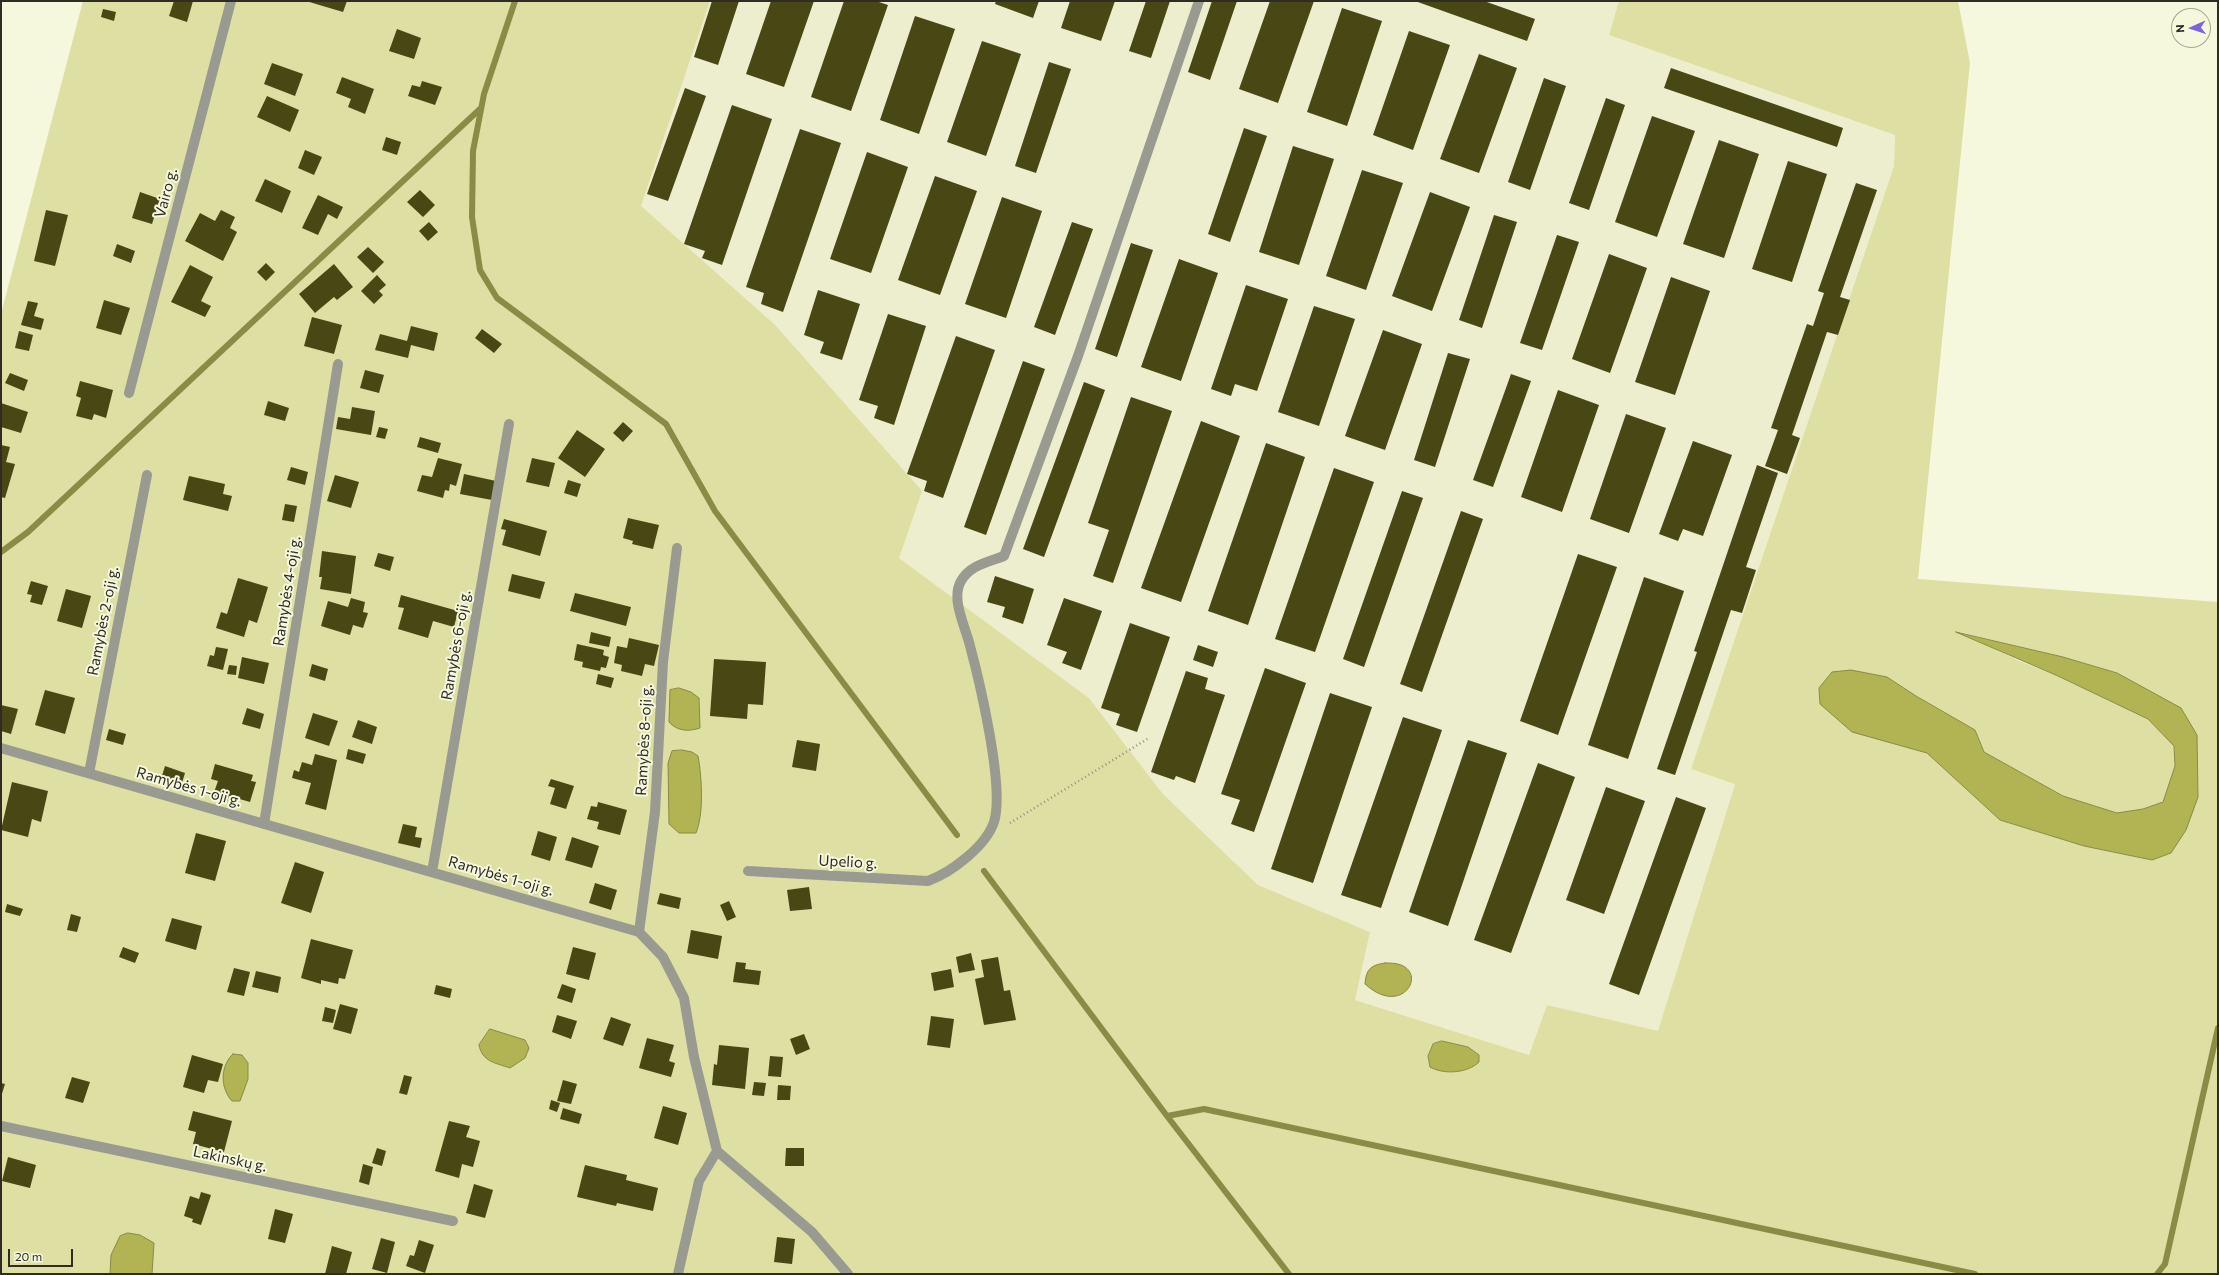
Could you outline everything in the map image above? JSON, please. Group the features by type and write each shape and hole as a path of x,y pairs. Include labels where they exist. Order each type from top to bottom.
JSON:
{"street":[{"name":"Vairo g.","path":"129,392 231,1"},
{"path":"994,821 997,798 992,750 973,655 956,594 961,581 970,569 1004,556 1080,349 1199,1"},
{"name":"Ramybės 4-oji g.","path":"264,824 338,364"},
{"name":"Ramybės 6-oji g.","path":"432,872 510,424"},
{"name":"Ramybės 2-oji g.","path":"89,773 147,475"},
{"name":"Ramybės 8-oji g.","path":"639,932 655,812 663,662 677,548"},
{"name":"Ramybės 1-oji g.","path":"1,748 639,932"},
{"name":"Upelio g.","path":"748,871 928,881 945,875 984,840 994,821"},
{"path":"639,932 663,957 684,998 694,1057 717,1151 812,1232 848,1274"},
{"name":"Lakinskų g.","path":"1,1126 453,1221"},
{"path":"678,1274 699,1182 717,1151"}],"path":[{"path":"994,821 1011,823 1149,738"}],"shaded area":[{"path":"710,1 1619,1 1609,35 1895,135 1894,166 1691,769 1735,783 1658,1032 1547,1005 1529,1055 1355,1000 1370,932 1258,885 1163,794 1089,698 899,558 641,206"},
{"path":"1956,632 2063,657 2117,673 2181,708 2197,735 2198,797 2186,830 2171,853 2152,860 2084,846 2000,820 1927,753 1852,732 1820,704 1819,688 1832,672 1851,670 1887,677 1916,696 1975,730 1984,752 2063,796 2117,813 2143,809 2163,802 2175,766 2174,746 2148,719 2058,676"},
{"path":"679,688 691,692 699,698 700,728 683,730 669,722 670,690"},
{"path":"682,750 692,752 698,756 702,795 699,825 696,833 679,833 669,824 668,763 672,751"},
{"path":"1395,963 1408,970 1411,977 1411,984 1406,991 1399,995 1389,996 1378,993 1365,984 1368,971 1376,965"},
{"path":"490,1029 525,1040 529,1048 525,1058 510,1068 490,1061 486,1058 483,1055 479,1045"},
{"path":"1442,1041 1468,1047 1479,1055 1479,1062 1469,1069 1456,1072 1436,1070 1430,1067 1428,1056 1433,1044"},
{"path":"233,1054 242,1055 248,1063 248,1079 240,1101 232,1101 225,1090 224,1084 224,1071"},
{"path":"128,1233 140,1235 154,1243 152,1274 110,1274 111,1255 120,1236"}],"green space":[{"path":"83,1 710,1 641,206 775,325 922,491 899,558 1089,698 1163,794 1258,885 1370,932 1355,1000 1529,1055 1547,1005 1658,1031 1735,784 1691,769 1894,166 1895,135 1609,35 1619,1 1958,1 1970,63 1918,579 2218,602 2218,1274 1,1274 1,314","holes":["1959,632 2063,657 2117,673 2197,735 2186,830 2171,852 2152,860 2084,846 2000,820 1927,753 1887,677 1916,696 1975,730 1984,752 2063,796 2117,813 2143,809 2163,802 2175,766 2174,746 2148,719 2058,676 2022,662","1442,1041 1468,1047 1479,1055 1430,1067 1428,1056 1433,1044"]}],"building":[{"path":"174,1 193,1 187,22 169,16"},
{"path":"306,1 347,1 343,12"},
{"path":"712,1 739,1 718,65 694,57"},
{"path":"771,1 814,1 784,87 746,74"},
{"path":"844,1 876,1 888,5 851,111 811,97"},
{"path":"996,1 1039,1 1033,18 995,4"},
{"path":"1070,1 1115,1 1101,41 1061,28"},
{"path":"1146,1 1170,1 1151,58 1129,51"},
{"path":"1212,1 1237,1 1210,80 1188,72"},
{"path":"1270,1 1314,1 1278,103 1239,89"},
{"path":"1415,1 1484,1 1535,19 1527,41"},
{"path":"1342,8 1382,21 1347,126 1307,112"},
{"path":"103,9 116,12 114,21 101,17"},
{"path":"915,16 955,29 919,134 880,120"},
{"path":"397,29 421,38 414,59 389,51"},
{"path":"1409,31 1450,45 1413,150 1373,135"},
{"path":"982,41 1021,54 986,156 947,142"},
{"path":"1479,54 1517,68 1479,173 1440,159"},
{"path":"1049,62 1071,69 1036,173 1015,166"},
{"path":"272,63 303,74 295,96 264,84"},
{"path":"1671,68 1843,128 1837,147 1664,88"},
{"path":"342,77 374,89 365,114 348,107 351,99 336,93"},
{"path":"1544,78 1566,86 1530,190 1508,182"},
{"path":"422,81 442,87 435,105 408,96 412,85 420,87"},
{"path":"685,88 706,96 668,201 647,194"},
{"path":"267,96 299,110 290,132 257,117"},
{"path":"1606,98 1625,105 1589,210 1569,203"},
{"path":"732,105 772,119 722,265 702,258 705,251 684,244"},
{"path":"1652,116 1695,131 1657,237 1615,222"},
{"path":"1244,128 1267,136 1230,242 1208,234"},
{"path":"800,129 841,143 783,312 761,304 764,293 746,287"},
{"path":"386,137 401,142 397,155 382,150"},
{"path":"1719,140 1759,154 1724,258 1683,244"},
{"path":"1293,146 1334,159 1299,265 1259,252"},
{"path":"305,150 322,157 314,175 298,168"},
{"path":"867,152 908,167 871,273 830,259"},
{"path":"1788,161 1827,174 1792,282 1752,269"},
{"path":"1362,170 1403,183 1366,290 1326,276"},
{"path":"935,176 977,191 940,295 898,280"},
{"path":"265,179 291,191 282,213 255,201"},
{"path":"1856,183 1877,190 1840,297 1850,300 1838,335 1827,332 1792,435 1800,438 1787,474 1765,466 1778,430 1771,428 1807,324 1813,326 1824,293 1818,291"},
{"path":"420,190 435,205 423,217 407,202"},
{"path":"140,192 160,199 152,224 132,218"},
{"path":"1430,192 1470,207 1432,311 1392,296"},
{"path":"318,195 343,207 337,219 328,214 318,235 302,228"},
{"path":"1002,197 1042,211 1006,318 965,304"},
{"path":"46,210 68,215 55,266 34,261"},
{"path":"221,210 235,217 230,228 237,232 223,261 185,241 200,213 215,221"},
{"path":"1494,215 1517,222 1482,328 1459,320"},
{"path":"429,222 438,232 428,241 419,231"},
{"path":"1072,222 1093,229 1055,335 1034,327"},
{"path":"1557,235 1579,242 1542,350 1520,343"},
{"path":"1131,243 1153,250 1117,357 1095,349"},
{"path":"117,244 135,251 131,263 113,256"},
{"path":"368,247 384,262 373,273 357,257"},
{"path":"1609,254 1647,268 1610,373 1572,359"},
{"path":"1179,259 1218,273 1181,381 1141,367"},
{"path":"266,263 275,272 266,281 257,272"},
{"path":"334,264 353,287 337,300 334,297 315,313 299,294"},
{"path":"190,265 213,277 201,301 211,306 205,317 171,302"},
{"path":"377,275 386,285 379,291 383,295 374,304 361,291"},
{"path":"1671,277 1710,291 1675,395 1635,382"},
{"path":"1246,285 1288,299 1257,391 1235,384 1231,396 1211,389"},
{"path":"818,290 860,304 842,360 820,353 824,342 804,335"},
{"path":"104,300 130,308 121,335 96,328"},
{"path":"28,301 38,303 34,316 44,319 41,330 21,325"},
{"path":"1314,306 1355,319 1319,426 1278,412"},
{"path":"888,314 926,326 894,425 874,418 878,406 859,400"},
{"path":"312,317 342,325 334,354 304,346"},
{"path":"411,326 438,333 434,351 411,345 408,358 375,350 380,334 407,341"},
{"path":"482,329 502,344 494,353 475,338"},
{"path":"1383,330 1422,344 1385,450 1345,436"},
{"path":"19,331 33,335 29,351 15,348"},
{"path":"956,336 995,350 943,498 924,491 927,481 907,474"},
{"path":"1448,353 1470,359 1435,467 1414,460"},
{"path":"1023,361 1045,369 986,535 964,527"},
{"path":"365,370 384,375 379,393 360,388"},
{"path":"10,373 28,380 24,391 5,383"},
{"path":"1511,374 1531,381 1493,487 1473,480"},
{"path":"80,381 113,390 106,418 94,414 92,420 76,416 81,398 76,396"},
{"path":"1084,382 1105,390 1044,557 1023,549"},
{"path":"1558,390 1599,405 1562,512 1521,497"},
{"path":"1131,397 1172,411 1113,583 1093,576 1109,530 1088,523"},
{"path":"268,401 289,408 285,421 264,415"},
{"path":"1,403 28,412 21,433 1,427"},
{"path":"352,407 375,411 371,435 336,429 338,417 350,419"},
{"path":"1626,414 1666,428 1629,533 1590,519"},
{"path":"1201,421 1240,436 1181,602 1141,588"},
{"path":"623,422 633,431 623,442 613,433"},
{"path":"379,427 388,429 385,439 376,437"},
{"path":"577,430 605,449 585,477 558,458"},
{"path":"420,437 441,443 438,453 417,447"},
{"path":"1693,441 1732,455 1703,536 1683,529 1678,541 1659,534"},
{"path":"1266,443 1305,457 1248,625 1208,611"},
{"path":"1,445 10,447 6,462 15,464 5,498 1,497"},
{"path":"438,458 462,464 456,486 450,484 449,491 445,490 443,498 417,491 422,475 432,477"},
{"path":"532,458 555,463 549,487 526,482"},
{"path":"1757,465 1778,473 1746,567 1756,570 1742,613 1731,610 1675,775 1657,769 1697,652 1694,651"},
{"path":"291,467 308,472 305,485 287,480"},
{"path":"1334,468 1374,482 1315,652 1275,639"},
{"path":"464,474 496,481 492,500 460,494"},
{"path":"335,475 359,482 351,508 327,501"},
{"path":"189,476 225,484 223,494 232,496 228,511 183,500"},
{"path":"568,480 581,484 577,497 564,493"},
{"path":"1402,491 1423,498 1364,667 1343,659"},
{"path":"285,504 297,506 294,522 282,520"},
{"path":"1461,511 1483,519 1422,692 1400,684"},
{"path":"628,518 659,525 653,549 632,544 633,541 623,538"},
{"path":"504,519 547,531 540,556 502,545 506,530 501,529"},
{"path":"322,551 356,556 351,594 320,589 322,577 319,577"},
{"path":"378,553 394,557 390,571 374,566"},
{"path":"1578,554 1617,567 1558,735 1520,721"},
{"path":"512,574 545,582 540,599 508,591"},
{"path":"995,576 1034,589 1023,624 1002,617 1005,607 987,602"},
{"path":"1644,577 1684,591 1628,759 1588,745"},
{"path":"238,578 268,587 257,623 249,620 244,637 216,628 221,612 227,614"},
{"path":"31,581 48,586 42,605 30,602 32,595 27,594"},
{"path":"66,589 91,596 82,628 57,621"},
{"path":"575,593 631,607 626,626 570,611"},
{"path":"401,595 458,611 454,627 433,621 428,638 398,629 404,608 398,607"},
{"path":"351,598 365,602 363,612 368,613 363,628 353,625 350,635 321,626 328,601 348,607"},
{"path":"1064,598 1102,611 1081,670 1062,663 1067,652 1047,645"},
{"path":"1130,623 1170,637 1137,732 1116,725 1120,714 1101,708"},
{"path":"591,632 611,637 609,647 589,643"},
{"path":"629,638 659,645 654,666 645,664 642,676 621,671 622,665 614,663 617,646 627,648"},
{"path":"577,644 604,650 603,655 609,657 606,668 601,667 600,671 582,667 583,662 574,660"},
{"path":"1198,645 1218,652 1213,667 1193,660"},
{"path":"216,647 228,649 223,670 207,666 210,655 214,656"},
{"path":"242,657 269,663 264,684 238,678"},
{"path":"714,659 766,662 763,705 748,704 747,719 710,716"},
{"path":"312,664 328,669 325,681 309,676"},
{"path":"229,665 237,666 236,675 227,674"},
{"path":"1265,668 1306,683 1254,832 1231,824 1240,800 1221,794"},
{"path":"1186,671 1208,678 1205,689 1225,695 1195,783 1176,776 1174,780 1151,772"},
{"path":"598,674 614,678 611,688 596,684"},
{"path":"45,690 75,698 65,734 35,725"},
{"path":"1330,693 1372,707 1313,883 1271,869"},
{"path":"1,705 18,709 11,734 1,731"},
{"path":"247,708 264,714 260,729 242,724"},
{"path":"313,713 338,721 329,746 305,738"},
{"path":"1403,717 1442,730 1381,908 1341,895"},
{"path":"358,720 377,727 372,744 352,737"},
{"path":"109,729 126,734 123,745 106,740"},
{"path":"797,740 820,744 816,771 792,767"},
{"path":"1468,740 1507,753 1448,926 1409,912"},
{"path":"348,749 366,754 363,764 346,759"},
{"path":"315,754 337,760 326,810 305,804 311,783 292,778 294,770 299,772 302,762 312,765"},
{"path":"1538,763 1575,777 1511,953 1474,940"},
{"path":"215,764 253,775 251,781 256,782 250,802 229,796 227,802 212,798 218,781 211,779"},
{"path":"165,766 185,773 181,786 161,779"},
{"path":"551,779 574,786 566,809 550,804 555,788 548,786"},
{"path":"12,782 48,791 41,822 32,819 28,837 1,830"},
{"path":"1606,787 1645,801 1604,914 1566,900"},
{"path":"1676,797 1706,808 1639,995 1609,984"},
{"path":"598,802 627,810 620,835 597,829 599,822 587,819 591,806 597,807"},
{"path":"403,824 417,827 415,837 422,838 420,848 398,843"},
{"path":"538,831 557,837 550,861 531,855"},
{"path":"196,833 226,841 215,881 185,873"},
{"path":"572,837 599,846 592,868 565,860"},
{"path":"295,862 324,872 311,913 281,903"},
{"path":"595,883 617,890 611,910 589,903"},
{"path":"809,887 812,909 790,911 787,890"},
{"path":"660,893 681,898 679,909 657,904"},
{"path":"729,901 736,917 727,921 720,905"},
{"path":"7,904 23,909 20,916 5,912"},
{"path":"71,914 81,917 77,932 67,930"},
{"path":"172,918 202,926 196,950 165,941"},
{"path":"691,930 722,936 718,959 687,953"},
{"path":"311,939 353,950 345,979 339,978 338,984 321,980 321,984 301,978"},
{"path":"123,947 139,953 135,963 119,957"},
{"path":"573,947 596,953 589,980 566,974"},
{"path":"971,953 975,970 959,973 956,957"},
{"path":"998,957 1004,991 1010,990 1016,1020 984,1025 975,979 984,977 981,960"},
{"path":"736,962 746,963 745,969 761,971 759,985 733,982"},
{"path":"234,968 250,972 244,996 227,992"},
{"path":"951,969 954,987 934,991 931,973"},
{"path":"256,971 281,977 278,993 252,987"},
{"path":"562,984 576,989 572,1003 557,998"},
{"path":"436,985 452,989 450,998 434,994"},
{"path":"340,1004 358,1009 351,1034 333,1029"},
{"path":"325,1007 336,1010 333,1023 322,1021"},
{"path":"557,1015 577,1021 571,1039 552,1032"},
{"path":"931,1016 954,1019 950,1048 927,1045"},
{"path":"611,1017 631,1024 623,1046 603,1039"},
{"path":"804,1034 810,1049 796,1055 790,1039"},
{"path":"647,1038 674,1045 669,1061 675,1063 671,1077 639,1068"},
{"path":"719,1045 749,1048 745,1089 712,1085 714,1064 717,1065"},
{"path":"192,1055 223,1064 218,1082 208,1080 204,1093 183,1087"},
{"path":"770,1056 783,1057 781,1077 768,1076"},
{"path":"404,1075 412,1077 407,1095 399,1093"},
{"path":"72,1077 90,1082 83,1103 65,1098"},
{"path":"563,1080 577,1084 571,1104 557,1101"},
{"path":"754,1082 766,1083 764,1096 752,1095"},
{"path":"1,1083 5,1084 1,1097"},
{"path":"778,1085 791,1086 790,1100 777,1100"},
{"path":"551,1100 560,1103 557,1112 549,1109"},
{"path":"663,1106 687,1113 678,1145 654,1138"},
{"path":"563,1108 582,1114 579,1124 560,1119"},
{"path":"193,1111 232,1121 224,1152 193,1144 196,1132 188,1130"},
{"path":"449,1121 470,1126 466,1137 480,1141 473,1167 462,1164 459,1178 435,1171"},
{"path":"377,1148 386,1151 382,1166 372,1163"},
{"path":"786,1148 804,1148 804,1166 785,1166"},
{"path":"8,1157 36,1165 30,1188 2,1181"},
{"path":"363,1164 373,1167 369,1185 359,1182"},
{"path":"585,1165 627,1175 626,1180 658,1188 653,1211 617,1203 616,1206 577,1197"},
{"path":"474,1184 493,1190 485,1218 466,1213"},
{"path":"201,1192 211,1195 201,1225 192,1222 193,1219 184,1216 190,1196 199,1199"},
{"path":"275,1209 293,1214 285,1243 268,1239"},
{"path":"777,1237 795,1239 792,1264 774,1262"},
{"path":"381,1238 395,1242 387,1273 372,1269"},
{"path":"419,1240 434,1245 425,1273 406,1266 410,1255 414,1256"},
{"path":"332,1246 352,1252 346,1274 325,1274"}],"waterway":[{"path":"515,1 484,94 473,151 472,217 480,270 497,298 666,424 715,511 957,835"},
{"path":"1,552 28,532 481,108"},
{"path":"984,871 1167,1116 1289,1274"},
{"path":"2157,1274 2165,1264 2218,1028"},
{"path":"1167,1116 1204,1109 1975,1274"}]}
